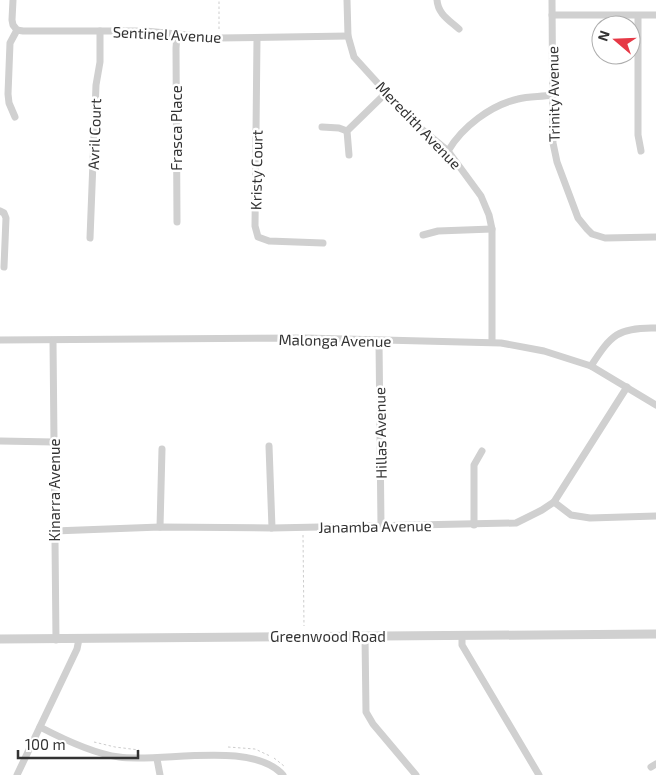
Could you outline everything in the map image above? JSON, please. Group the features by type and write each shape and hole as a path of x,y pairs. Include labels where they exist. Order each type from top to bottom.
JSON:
{"street":[{"path":"13,0 12,20 17,30 10,43 8,94 9,103 15,117"},
{"name":"Meredith Avenue","path":"347,0 348,36 354,58 414,122 448,151 481,196 492,229 492,342"},
{"path":"437,0 442,15 459,29"},
{"name":"Trinity Avenue","path":"552,0 554,153 581,224 592,234 600,237 656,237"},
{"path":"552,15 591,15"},
{"path":"641,16 656,16"},
{"name":"Sentinel Avenue","path":"17,30 145,31 219,38 348,36"},
{"name":"Avril Court","path":"90,238 100,31"},
{"name":"Frasca Place","path":"177,34 177,222"},
{"name":"Kristy Court","path":"257,38 255,226 258,237 269,241 323,243"},
{"path":"638,65 638,135 641,151"},
{"path":"347,131 386,93"},
{"path":"448,151 452,144 466,130 495,107 522,98 552,96"},
{"path":"322,127 339,128 347,131"},
{"path":"347,131 349,155"},
{"path":"0,211 4,213 6,218 4,267"},
{"path":"423,235 438,231 492,229"},
{"path":"591,366 605,344 624,331 639,328 656,328"},
{"name":"Malonga Avenue","path":"0,340 304,338 492,342 544,351 591,366 656,405"},
{"name":"Kinarra Avenue","path":"53,341 56,640"},
{"name":"Hillas Avenue","path":"379,341 381,526"},
{"name":"Janamba Avenue","path":"54,531 160,527 272,528 516,523 554,502 628,387"},
{"path":"0,441 54,442"},
{"path":"269,446 272,528"},
{"path":"160,527 162,449"},
{"path":"474,525 474,465 482,451"},
{"path":"554,502 571,515 590,518 656,516"},
{"name":"Greenwood Road","path":"0,639 656,634"},
{"path":"462,635 462,645 539,775"},
{"path":"365,636 366,712 370,720 416,775"},
{"path":"17,775 77,649 79,639"},
{"path":"40,727 81,746 117,757 157,759 208,755 239,756 255,758 284,772"},
{"path":"157,759 160,775"}],"path":[{"path":"219,0 219,38"},
{"path":"303,527 304,626"},
{"path":"91,741 115,748 140,750"},
{"path":"227,747 255,749 280,761 284,772"}]}
